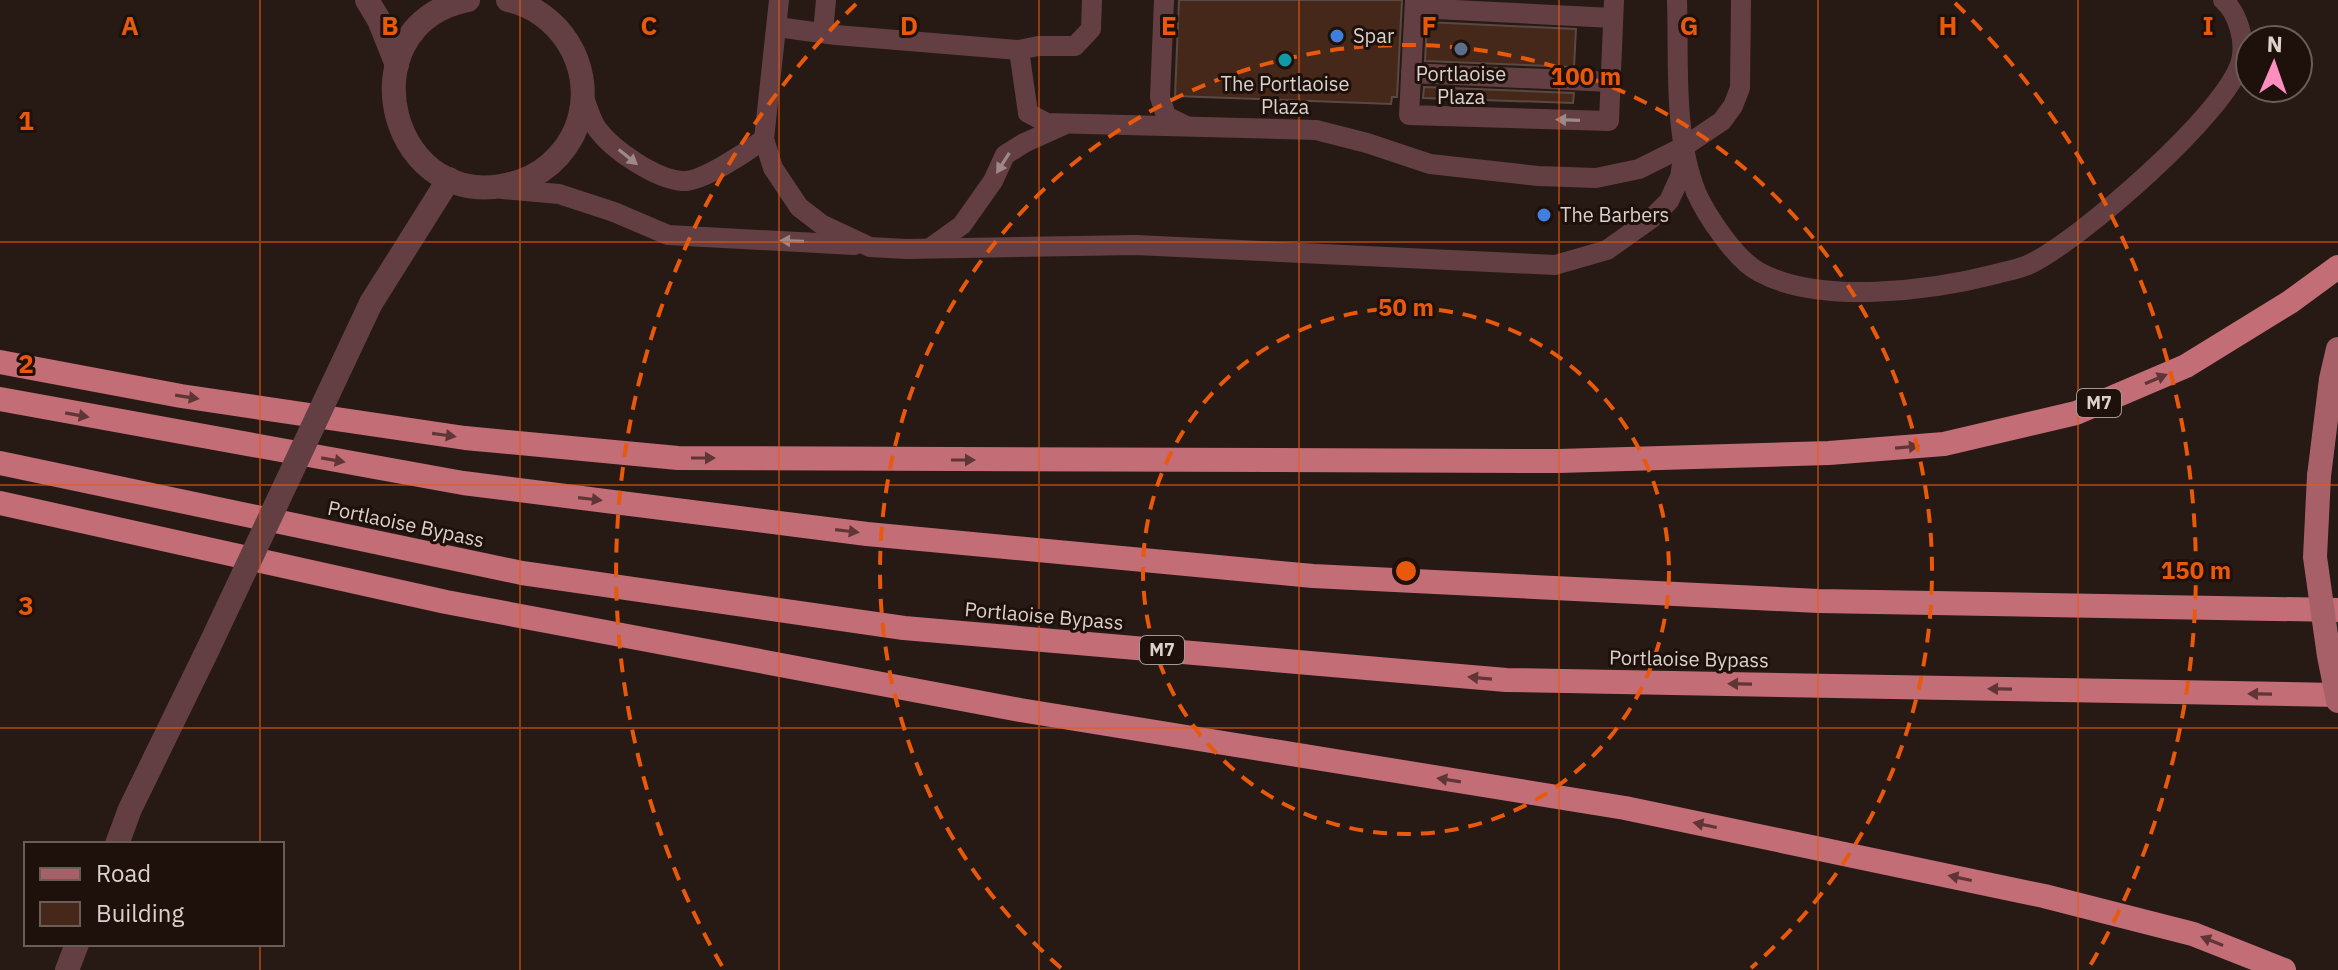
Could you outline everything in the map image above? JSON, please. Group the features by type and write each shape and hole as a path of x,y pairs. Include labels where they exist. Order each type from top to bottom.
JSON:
{"highway":[{"name":"M7","path":"0,362 181,396 465,438 678,458 1559,461 1829,453 1944,444 2076,413 2186,366 2290,302 2338,267"},
{"path":"0,399 463,483 867,534 1313,576 1818,601 2338,610"},
{"name":"Portlaoise Bypass","path":"0,463 522,573 904,628 1506,680 2338,698"},
{"path":"0,503 446,602 1020,710 1625,808 2059,900 2193,934 2284,970"}],"main road":[{"path":"2338,349 2331,379 2319,476 2315,557 2338,698"}],"street":[{"path":"367,0 379,20 397,65"},
{"path":"463,0 444,8 415,32 397,65 393,102 405,138 417,155 449,179 489,188 528,179 560,155 572,137 583,96 581,73 574,52 546,7 508,0"},
{"path":"118,842 130,809 371,303 449,179"},
{"path":"67,970 76,946"}],"lane":[{"path":"779,0 764,139 773,168 799,207 821,224 870,247"},
{"path":"823,33 826,0"},
{"path":"777,27 1019,50 1038,46 1075,46 1091,29 1092,0"},
{"path":"1164,0 1160,97 1166,116 1186,126"},
{"path":"1677,0 1685,146 1696,192 1720,231 1756,271 1788,285 1832,291 1958,284 2029,265 2085,228 2200,123 2234,79"},
{"path":"1019,50 1028,113 1047,123 1316,130 1430,164 1538,176 1596,178 1639,169 1685,146 1722,121 1733,106 1740,88 1741,0"},
{"path":"2223,0 2238,24"},
{"path":"2243,0 2248,24"},
{"path":"1415,4 1613,9 1609,121 1409,115 1415,4"},
{"path":"1411,73 1611,82"},
{"path":"583,96 597,129 618,149 637,165 683,182 711,172 764,139"},
{"path":"930,248 962,225 993,181 1005,155 1068,124"},
{"path":"489,188 559,194 614,212 668,235 870,247 1136,245 1555,265 1607,250 1652,218 1669,201 1680,177 1685,146"}],"building":[{"name":"The Portlaoise Plaza","path":"1179,0 1402,0 1397,97 1392,97 1391,104 1175,96"},
{"path":"1427,22 1576,29 1574,67 1425,61"},
{"path":"1424,87 1574,93 1573,103 1423,98"}],"place":[{"name":"Spar","path":"1337,36"},
{"name":"Portlaoise Plaza","path":"1461,49"},
{"name":"The Portlaoise Plaza","path":"1285,60"},
{"name":"The Barbers","path":"1544,215"}]}
